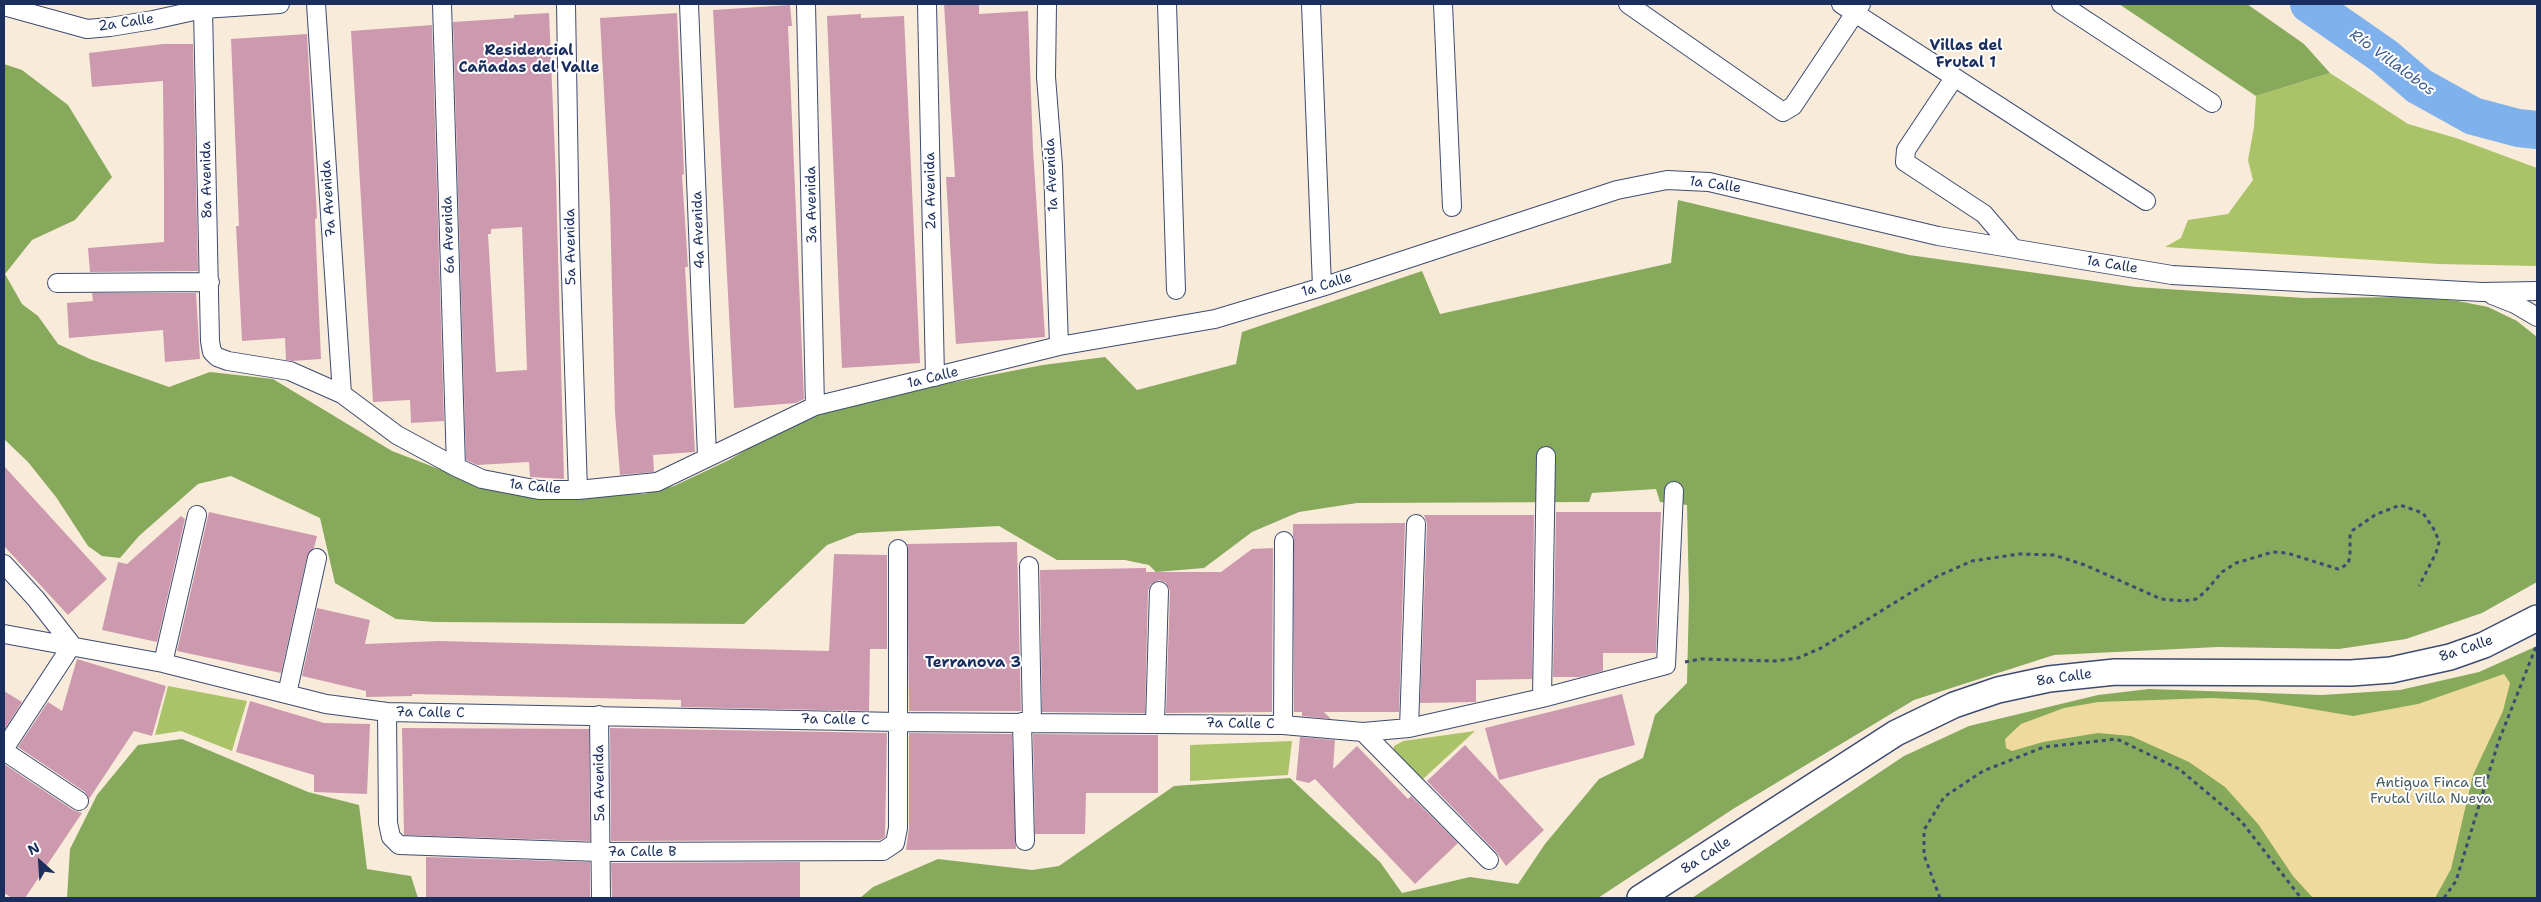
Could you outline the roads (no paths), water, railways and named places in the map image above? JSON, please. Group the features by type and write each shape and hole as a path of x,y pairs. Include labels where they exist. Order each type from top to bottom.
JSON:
{"main road":[{"name":"8a Calle","path":"1640,898 1896,733 1954,705 1998,690 2049,679 2115,672 2351,673 2390,670 2450,657 2484,645 2537,618"}],"street":[{"name":"2a Calle","path":"4,6 87,28 110,28 203,8 280,4"},
{"name":"7a Avenida","path":"316,4 342,394"},
{"name":"6a Avenida","path":"442,4 456,466"},
{"name":"5a Avenida","path":"566,4 570,236 578,490"},
{"name":"4a Avenida","path":"689,4 707,456"},
{"name":"3a Avenida","path":"806,4 815,406"},
{"name":"2a Avenida","path":"927,4 936,377"},
{"name":"1a Avenida","path":"1047,4 1046,77 1053,166 1059,346"},
{"path":"1167,4 1176,290"},
{"path":"1311,4 1322,287"},
{"path":"1443,4 1452,208"},
{"path":"1628,4 1784,112 1793,106 1852,7 1954,78 2146,201"},
{"path":"2061,4 2212,104"},
{"name":"8a Avenida","path":"203,8 210,341 212,352"},
{"path":"1954,78 1906,150 1905,162 1910,168 1984,214 2013,248"},
{"name":"1a Calle","path":"212,352 217,357 228,361 290,371 342,394 397,435 482,479 539,490 578,490 656,482 815,406 1059,346 1215,319 1322,287 1616,190 1667,180 1702,182 1752,191 1938,236 2172,275 2482,292 2537,291"},
{"path":"57,283 210,282"},
{"name":"1a Calle","path":"2482,292 2516,304 2537,317"},
{"path":"1542,698 1546,456"},
{"name":"7a Calle C","path":"4,634 72,644 163,662 326,704 388,712 898,722 1283,725 1363,732 1410,728 1542,698 1666,664 1674,491"},
{"path":"163,662 197,515"},
{"path":"1410,728 1416,524"},
{"path":"1283,725 1284,541"},
{"path":"898,550 898,722"},
{"path":"287,694 317,558"},
{"path":"4,564 36,599 72,644 4,750 80,801"},
{"path":"1025,840 1029,566"},
{"path":"1155,723 1159,591"},
{"name":"7a Calle B","path":"388,712 388,824 394,841 406,846 600,852 873,853 892,847 897,839 898,828 898,722"},
{"name":"5a Avenida","path":"599,715 601,898"},
{"path":"1363,732 1489,860"}],"waterway":[{"name":"Río Villalobos","path":"2309,4 2384,56 2419,86 2473,116 2518,128 2537,130"}],"district":[{"name":"Villas del Frutal 1","path":"1966,54"},
{"name":"Residencial Cañadas del Valle","path":"529,60"},
{"name":"Terranova 3","path":"973,663"}],"park label":[{"name":"Antigua Finca El Frutal Villa Nueva","path":"2431,792"}]}
